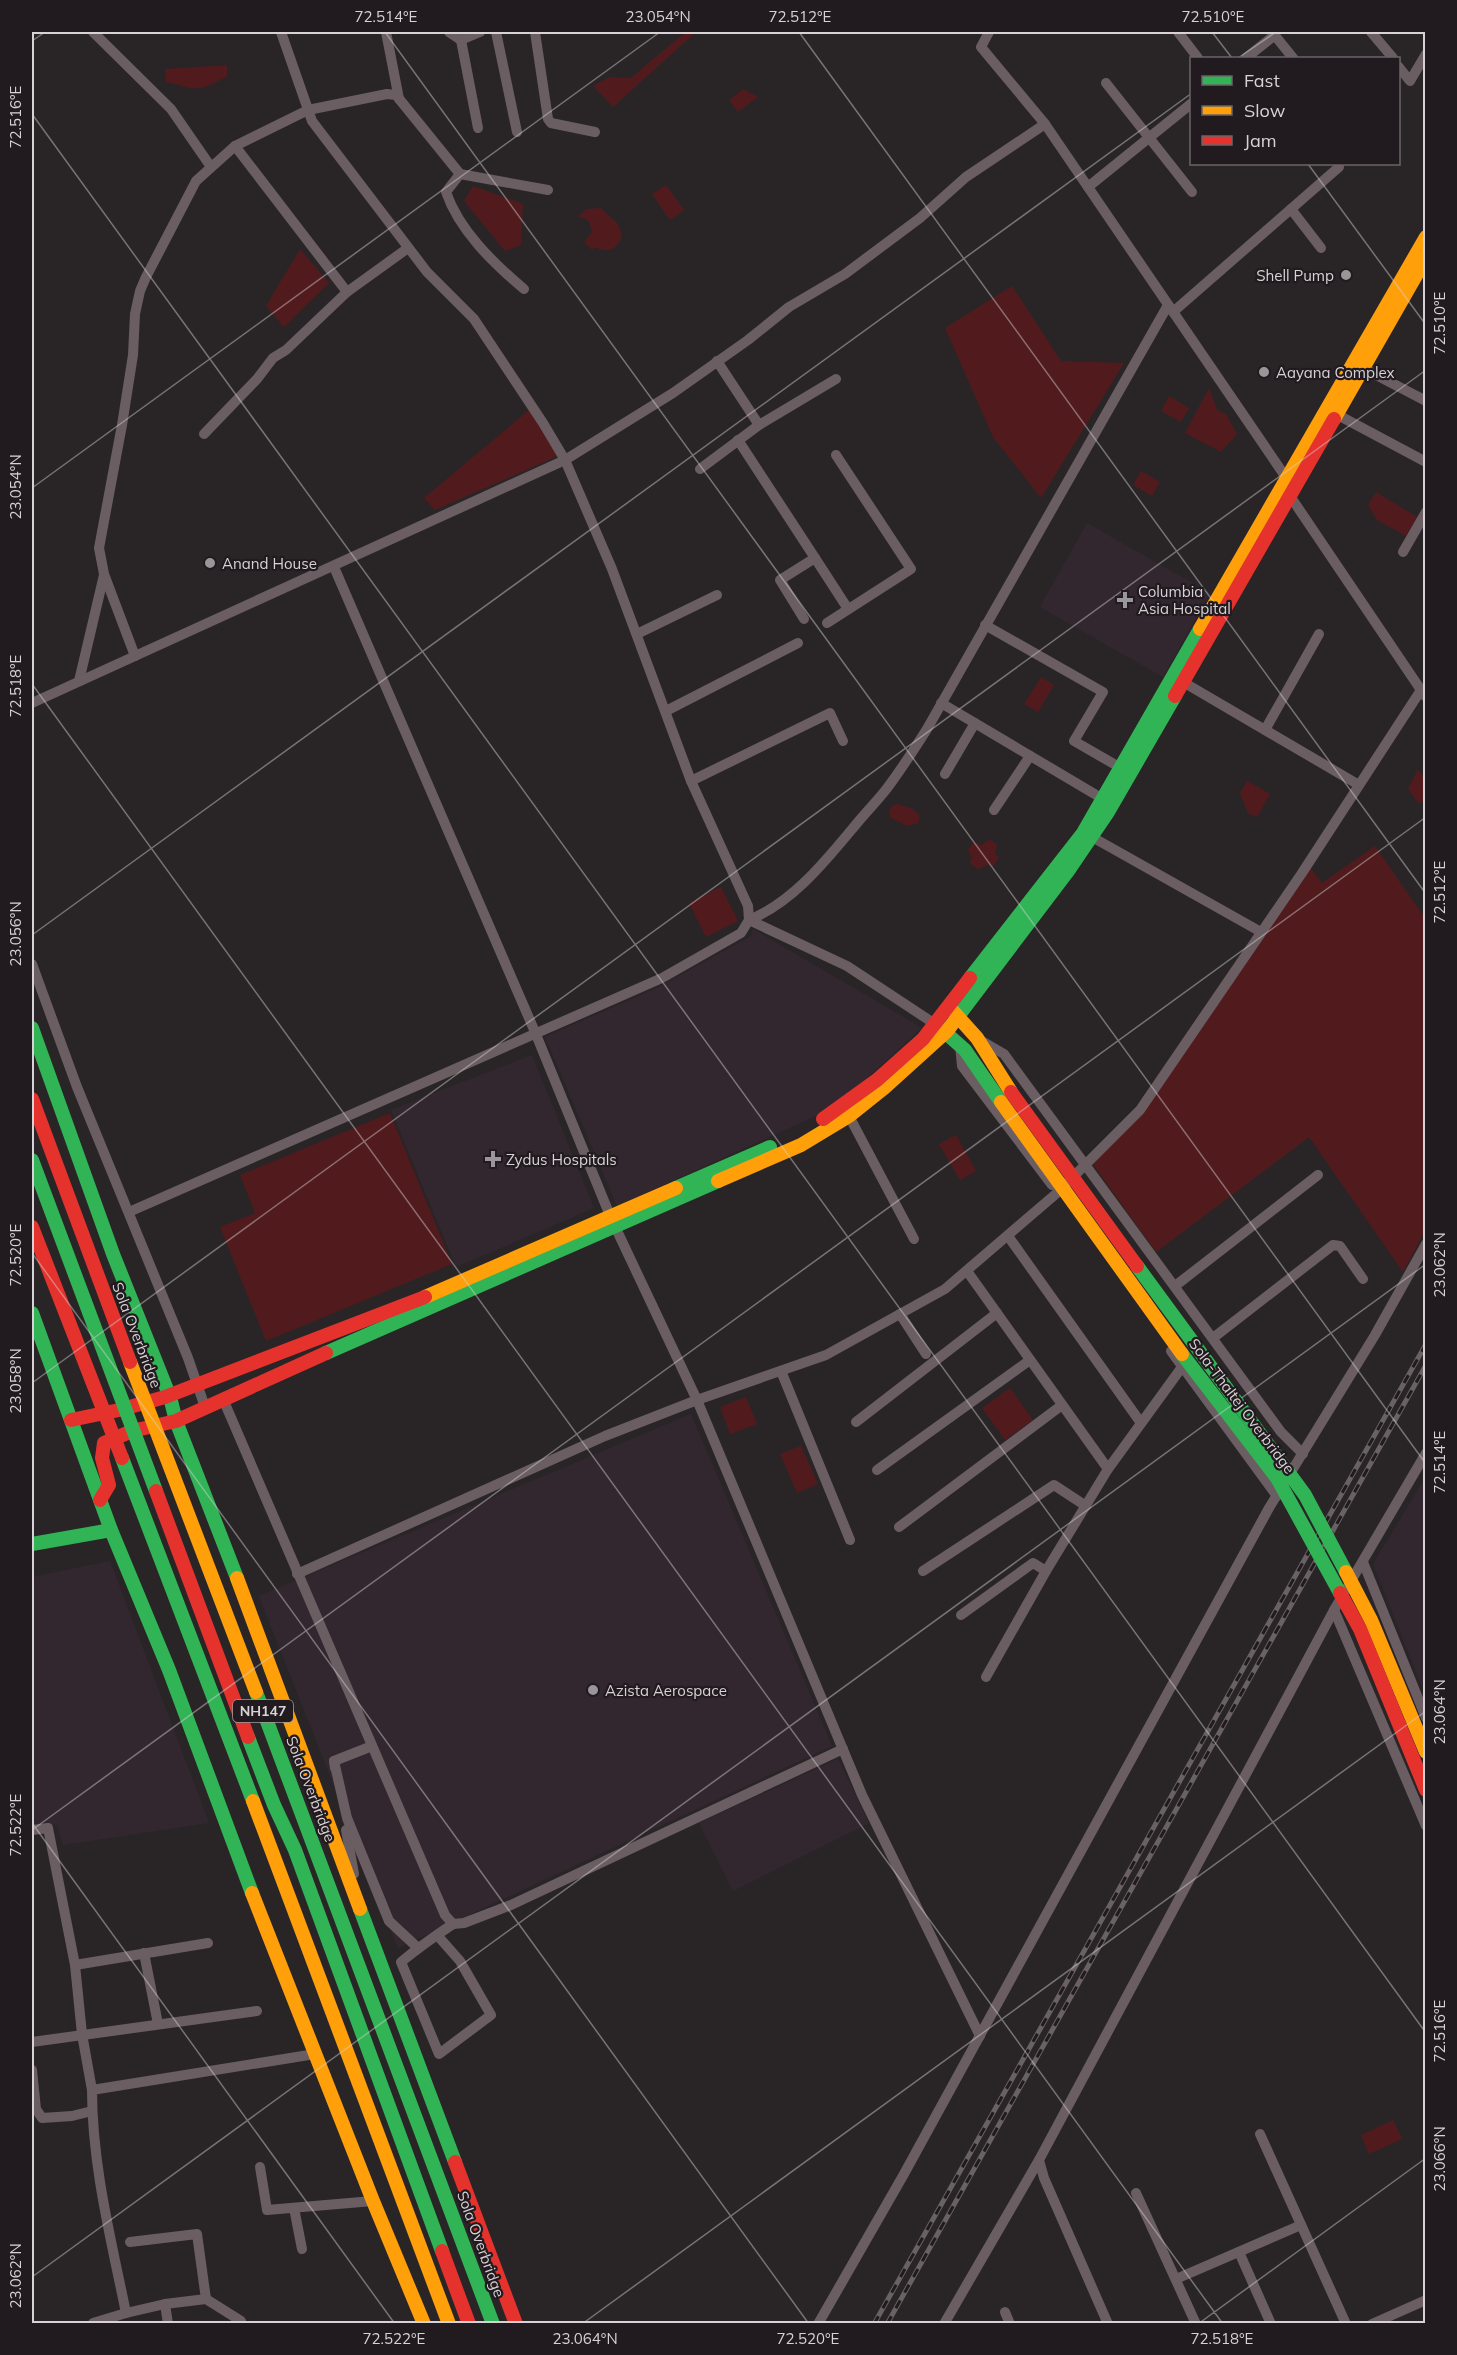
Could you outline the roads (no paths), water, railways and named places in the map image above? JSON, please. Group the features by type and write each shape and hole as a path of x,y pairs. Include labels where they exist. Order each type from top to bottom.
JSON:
{"main road":[{"path":"953,1011 1092,837 1183,682 1286,487 1425,237"},
{"path":"71,1420 125,1410 170,1397 195,1384 613,1223 801,1145 849,1116 884,1088 941,1028 1060,865 1103,799 1286,487 1336,414 1425,258"},
{"path":"953,1011 977,1038 1006,1097"},
{"path":"32,1028 113,1254 170,1397 176,1421 252,1616 516,2324"},
{"path":"941,1028 960,1044 1006,1097"},
{"path":"100,1500 109,1485 102,1458 104,1443 114,1437 176,1421 613,1223 786,1140 838,1110 878,1080 923,1039 941,1028"},
{"name":"Sola-Thaltej Overbridge","path":"1006,1097 1305,1495 1371,1620 1425,1752"},
{"name":"Sola-Thaltej Overbridge","path":"1006,1097 1172,1341 1277,1478 1360,1629 1425,1790"},
{"name":"Sola Overbridge","path":"32,1099 241,1656 333,1892 493,2324"},
{"name":"NH147","path":"32,1160 274,1805 295,1850 469,2324"},
{"path":"32,1227 114,1437 449,2324"},
{"path":"32,1313 100,1500 169,1670 222,1817 424,2324"},
{"path":"32,1534 110,1525"},
{"path":"32,1544 110,1525"}],"street":[{"path":"93,32 171,109 211,167"},
{"path":"129,1212 662,978 741,933 749,920 748,906 691,781 612,569 565,460 474,319 427,272 312,122 281,32"},
{"path":"386,32 399,99"},
{"path":"449,32 461,40 478,128"},
{"path":"461,40 480,32"},
{"path":"496,32 517,132"},
{"path":"535,32 548,119 551,123 595,132"},
{"path":"297,1574 605,1436 697,1400 826,1355 945,1289 1058,1193 1140,1110 1423,693 1171,309 1045,124 981,47 989,32"},
{"path":"1178,32 1197,57"},
{"path":"1371,32 1392,57"},
{"path":"1247,57 1273,33 1292,57"},
{"path":"1400,68 1410,81 1425,54"},
{"path":"1106,83 1192,192"},
{"path":"135,656 104,574 99,548 101,532 122,425 133,356 135,314 140,291 196,181 235,146 308,110 387,94 396,95 460,174 549,190"},
{"path":"1088,187 1190,104"},
{"path":"32,703 565,460 657,403 748,340 789,307 845,274 920,218 966,177 1045,124"},
{"path":"235,146 347,292"},
{"path":"749,920 766,913 788,897 834,851 888,787 927,729 985,625 1171,309 1339,167"},
{"path":"460,174 446,192 452,211 497,266 524,289"},
{"path":"1291,209 1321,248"},
{"path":"204,434 257,379 273,358 286,350 347,292 408,248"},
{"path":"717,361 759,425"},
{"path":"1363,368 1425,401"},
{"path":"700,469 759,425 836,379"},
{"path":"1336,414 1425,462"},
{"path":"738,440 848,609"},
{"path":"827,623 911,568 836,455"},
{"path":"1403,552 1425,512"},
{"path":"804,619 780,580 815,558"},
{"path":"334,567 535,1032 613,1223 697,1400 862,1795 980,2036"},
{"path":"79,681 104,574"},
{"path":"637,634 717,595"},
{"path":"985,625 1103,692 1074,741 1121,768"},
{"path":"1265,730 1319,634"},
{"path":"666,711 798,643"},
{"path":"1183,682 1359,785"},
{"path":"941,703 1103,799"},
{"path":"691,781 830,713 843,741"},
{"path":"945,774 975,723"},
{"path":"994,810 1030,756"},
{"path":"1092,837 1261,932"},
{"path":"749,920 847,966 941,1028"},
{"path":"32,964 73,1077 188,1358 195,1384 205,1407"},
{"path":"977,1038 1004,1054 1281,1431 1303,1454"},
{"path":"960,1044 962,1066 1058,1193 1277,1496"},
{"path":"849,1116 915,1239"},
{"path":"1175,1286 1318,1175"},
{"path":"1008,1236 1141,1423"},
{"path":"818,2324 980,2036 1277,1496 1375,1335 1425,1244"},
{"path":"1213,1338 1333,1245 1340,1246 1364,1279"},
{"path":"967,1271 1108,1469"},
{"path":"856,1422 997,1313"},
{"path":"900,1314 926,1354"},
{"path":"877,1470 1030,1360"},
{"path":"986,1677 1046,1571 1108,1469 1182,1367"},
{"path":"781,1371 850,1540"},
{"path":"223,1399 445,1915 453,1924"},
{"path":"899,1527 1062,1405"},
{"path":"944,2324 1039,2160 1334,1610 1425,1453"},
{"path":"923,1571 1054,1485 1086,1506"},
{"path":"1363,1562 1425,1718"},
{"path":"961,1615 1033,1563 1046,1571"},
{"path":"1334,1610 1425,1826"},
{"path":"333,1761 372,1746"},
{"path":"437,1935 460,1960 491,2015 439,2054 401,1962 418,1948 453,1924 464,1923 511,1905 843,1749"},
{"path":"333,1761 360,1908"},
{"path":"333,1761 347,1818 389,1921 418,1948"},
{"path":"32,1830 48,1828 75,1965 82,2034 92,2090 99,2182 126,2313"},
{"path":"75,1965 208,1943"},
{"path":"144,1953 158,2024"},
{"path":"32,2042 257,2011"},
{"path":"92,2090 315,2054"},
{"path":"32,2070 36,2109 42,2118 72,2116 92,2111"},
{"path":"1260,2134 1346,2324"},
{"path":"1039,2160 1044,2178 1108,2324"},
{"path":"260,2167 267,2210 373,2200"},
{"path":"1136,2193 1196,2324"},
{"path":"294,2208 302,2249"},
{"path":"1176,2279 1301,2225"},
{"path":"130,2242 202,2233 206,2299"},
{"path":"1239,2252 1271,2324"},
{"path":"92,2323 165,2304 206,2299 241,2320 242,2324"},
{"path":"1372,2324 1425,2300"},
{"path":"165,2304 168,2324"},
{"path":"1005,2312 1010,2324"}],"railway":[{"path":"874,2324 1426,1344"},
{"path":"887,2324 1426,1365"}],"place":[{"name":"Shell Pump","path":"1346,275"},
{"name":"Aayana Complex","path":"1264,372"},
{"name":"Anand House","path":"210,563"},
{"name":"Columbia Asia Hospital","path":"1125,600"},
{"name":"Zydus Hospitals","path":"493,1159"},
{"name":"Azista Aerospace","path":"593,1690"}]}
